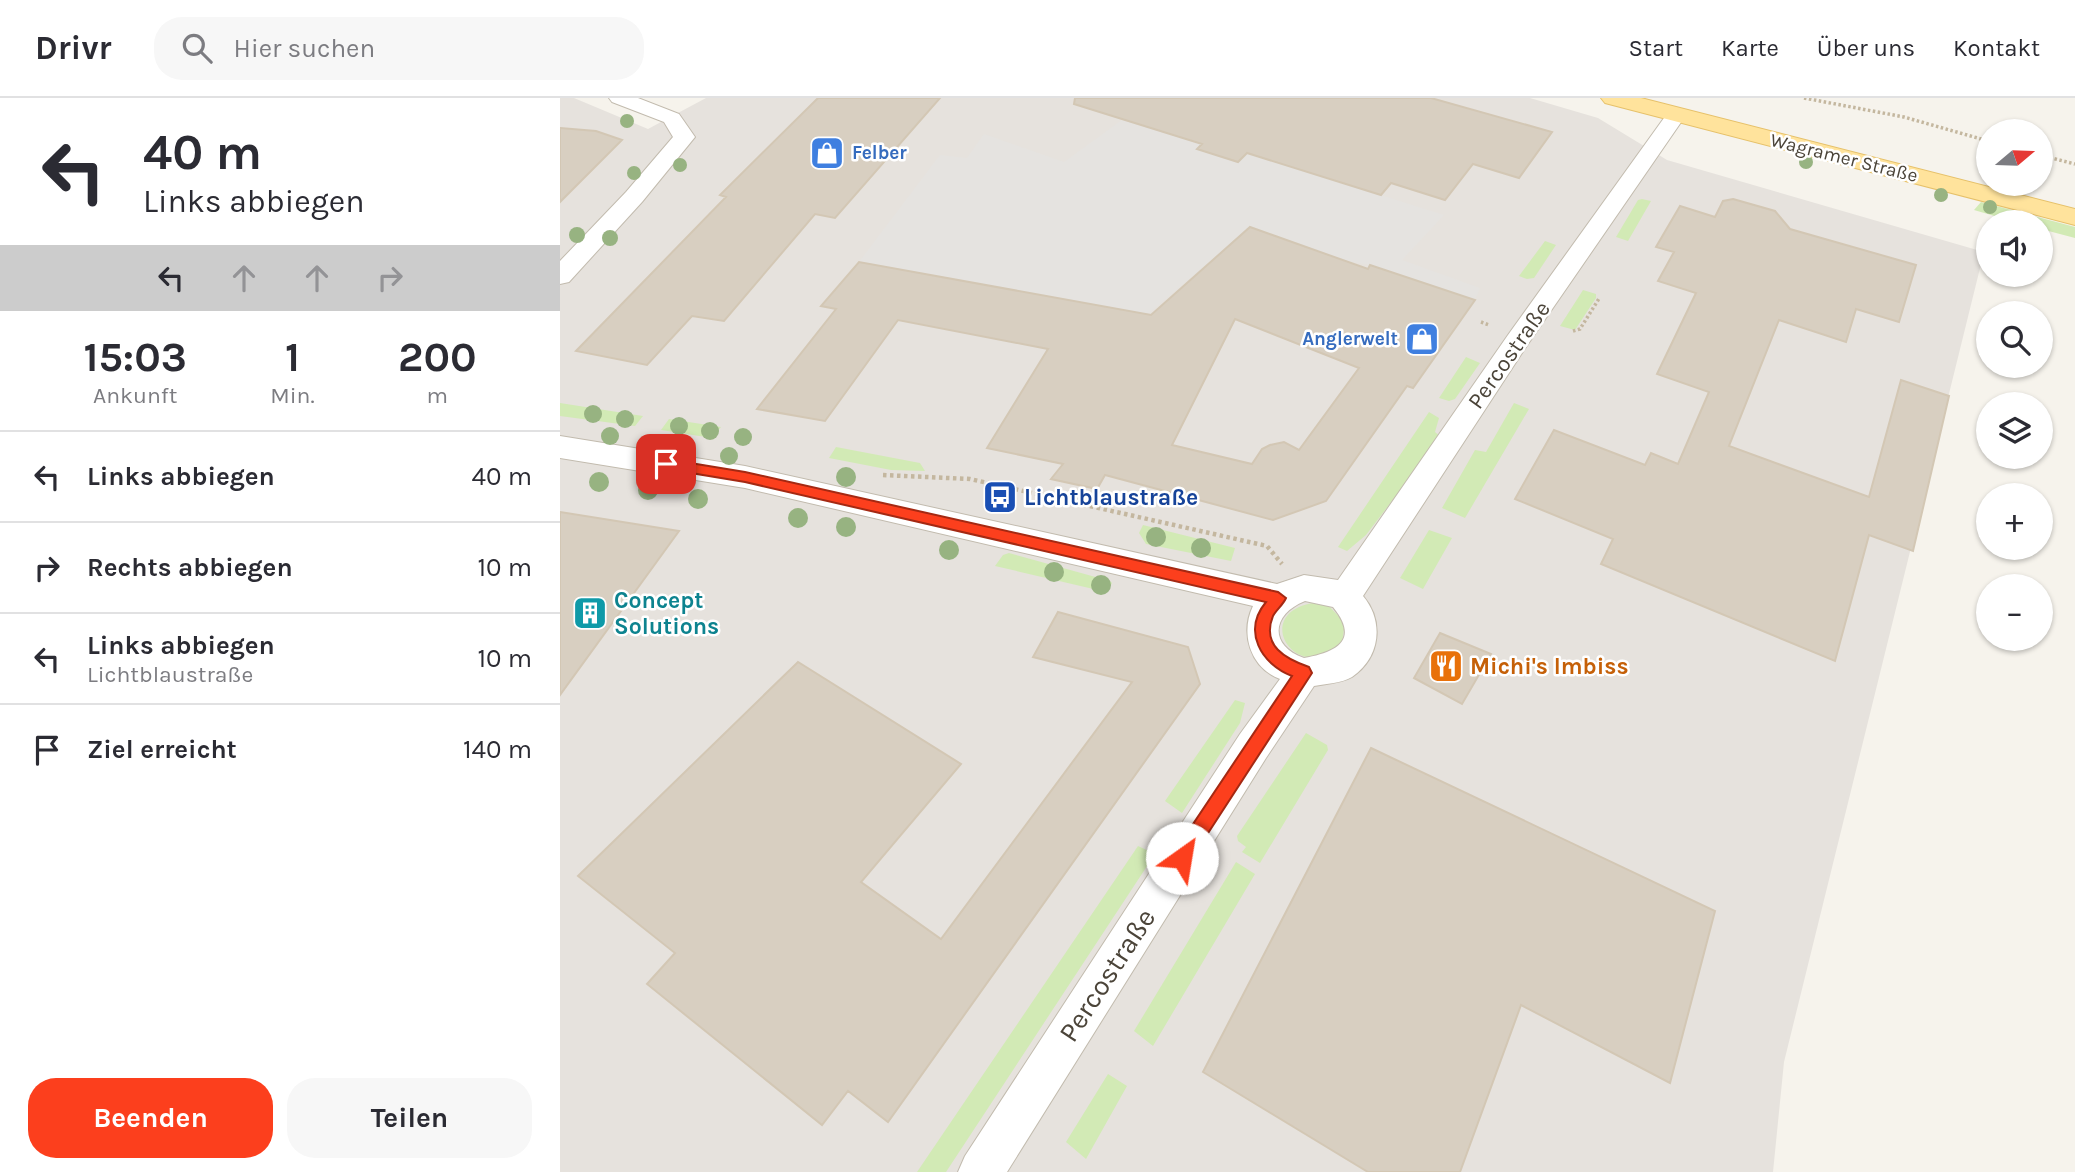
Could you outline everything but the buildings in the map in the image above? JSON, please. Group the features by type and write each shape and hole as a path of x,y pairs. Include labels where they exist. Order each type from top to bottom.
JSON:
{"main road":[{"name":"Wagramer Straße","path":"1613,98 2075,218"}],"street":[{"path":"560,276 634,198 684,137 672,118 618,98"},
{"name":"Percostraße","path":"1344,597 1517,341 1676,115"},
{"path":"560,447 745,477 1291,593 1328,590 1344,597 1359,615 1362,629 1358,647 1340,666 1304,673 1284,666 1270,654 1262,636 1266,613 1291,593"},
{"name":"Percostraße","path":"981,1172 1254,746 1304,673"}],"path":[{"path":"1804,98 1904,117 1976,138"},
{"path":"2053,158 2075,164"},
{"path":"1573,331 1580,329 1600,297"},
{"path":"1481,322 1489,325"},
{"path":"870,473 970,479 1266,547 1291,593"}],"shaded area":[{"path":"560,98 574,98 648,129 706,98 1530,98 1598,118 1667,160 1976,250 1976,284 1784,1062 1773,1172 560,1172"},
{"path":"1122,120 1202,144 1197,149 1238,162 1247,153 1444,215 1402,260 1480,288 1475,300 1370,265 1346,261 1250,227 1148,314 859,262 940,155 967,158 984,134 1064,162"}],"green space":[{"path":"1638,200 1651,201 1628,241 1616,237"},
{"path":"1981,202 2011,210 1976,211"},
{"path":"2053,221 2075,227 2075,238 2053,232"},
{"path":"1545,241 1556,245 1534,278 1519,276"},
{"path":"1583,290 1596,294 1596,298 1575,330 1560,326"},
{"path":"1466,357 1480,363 1455,399 1449,401 1439,398"},
{"path":"560,403 643,416 635,426 560,416"},
{"path":"1514,403 1529,409 1465,518 1442,508 1475,450 1486,452"},
{"path":"1429,412 1439,418 1435,432 1441,437 1366,535 1347,551 1338,547"},
{"path":"669,419 721,427 712,438 661,430"},
{"path":"836,447 920,463 925,471 891,470 829,458"},
{"path":"1143,525 1235,548 1231,561 1146,544 1139,533"},
{"path":"1429,530 1452,538 1423,589 1400,578"},
{"path":"1009,553 1112,583 1108,590 1102,591 995,566 1003,555"},
{"path":"1313,603 1328,605 1345,623 1342,643 1324,656 1310,658 1289,647 1282,627 1286,617 1296,608"},
{"path":"1235,700 1245,703 1240,723 1182,813 1165,801"},
{"path":"1306,733 1327,745 1328,750 1260,863 1242,852 1246,847 1238,841 1237,836"},
{"path":"1138,846 1155,854 946,1172 917,1172"},
{"path":"1236,862 1255,874 1153,1046 1134,1031"},
{"path":"1108,1074 1127,1086 1086,1159 1066,1142"}],"place":[{"name":"Felber","path":"827,153"},
{"name":"Anglerwelt","path":"1422,339"},
{"name":"Lichtblaustraße","path":"1000,497"},
{"name":"Concept Solutions","path":"590,613"},
{"name":"Michi's Imbiss","path":"1446,666"}],"route":[{"path":"666,464 745,477 1278,598 1266,613 1262,636 1270,654 1284,666 1304,673 1182,858"}]}
